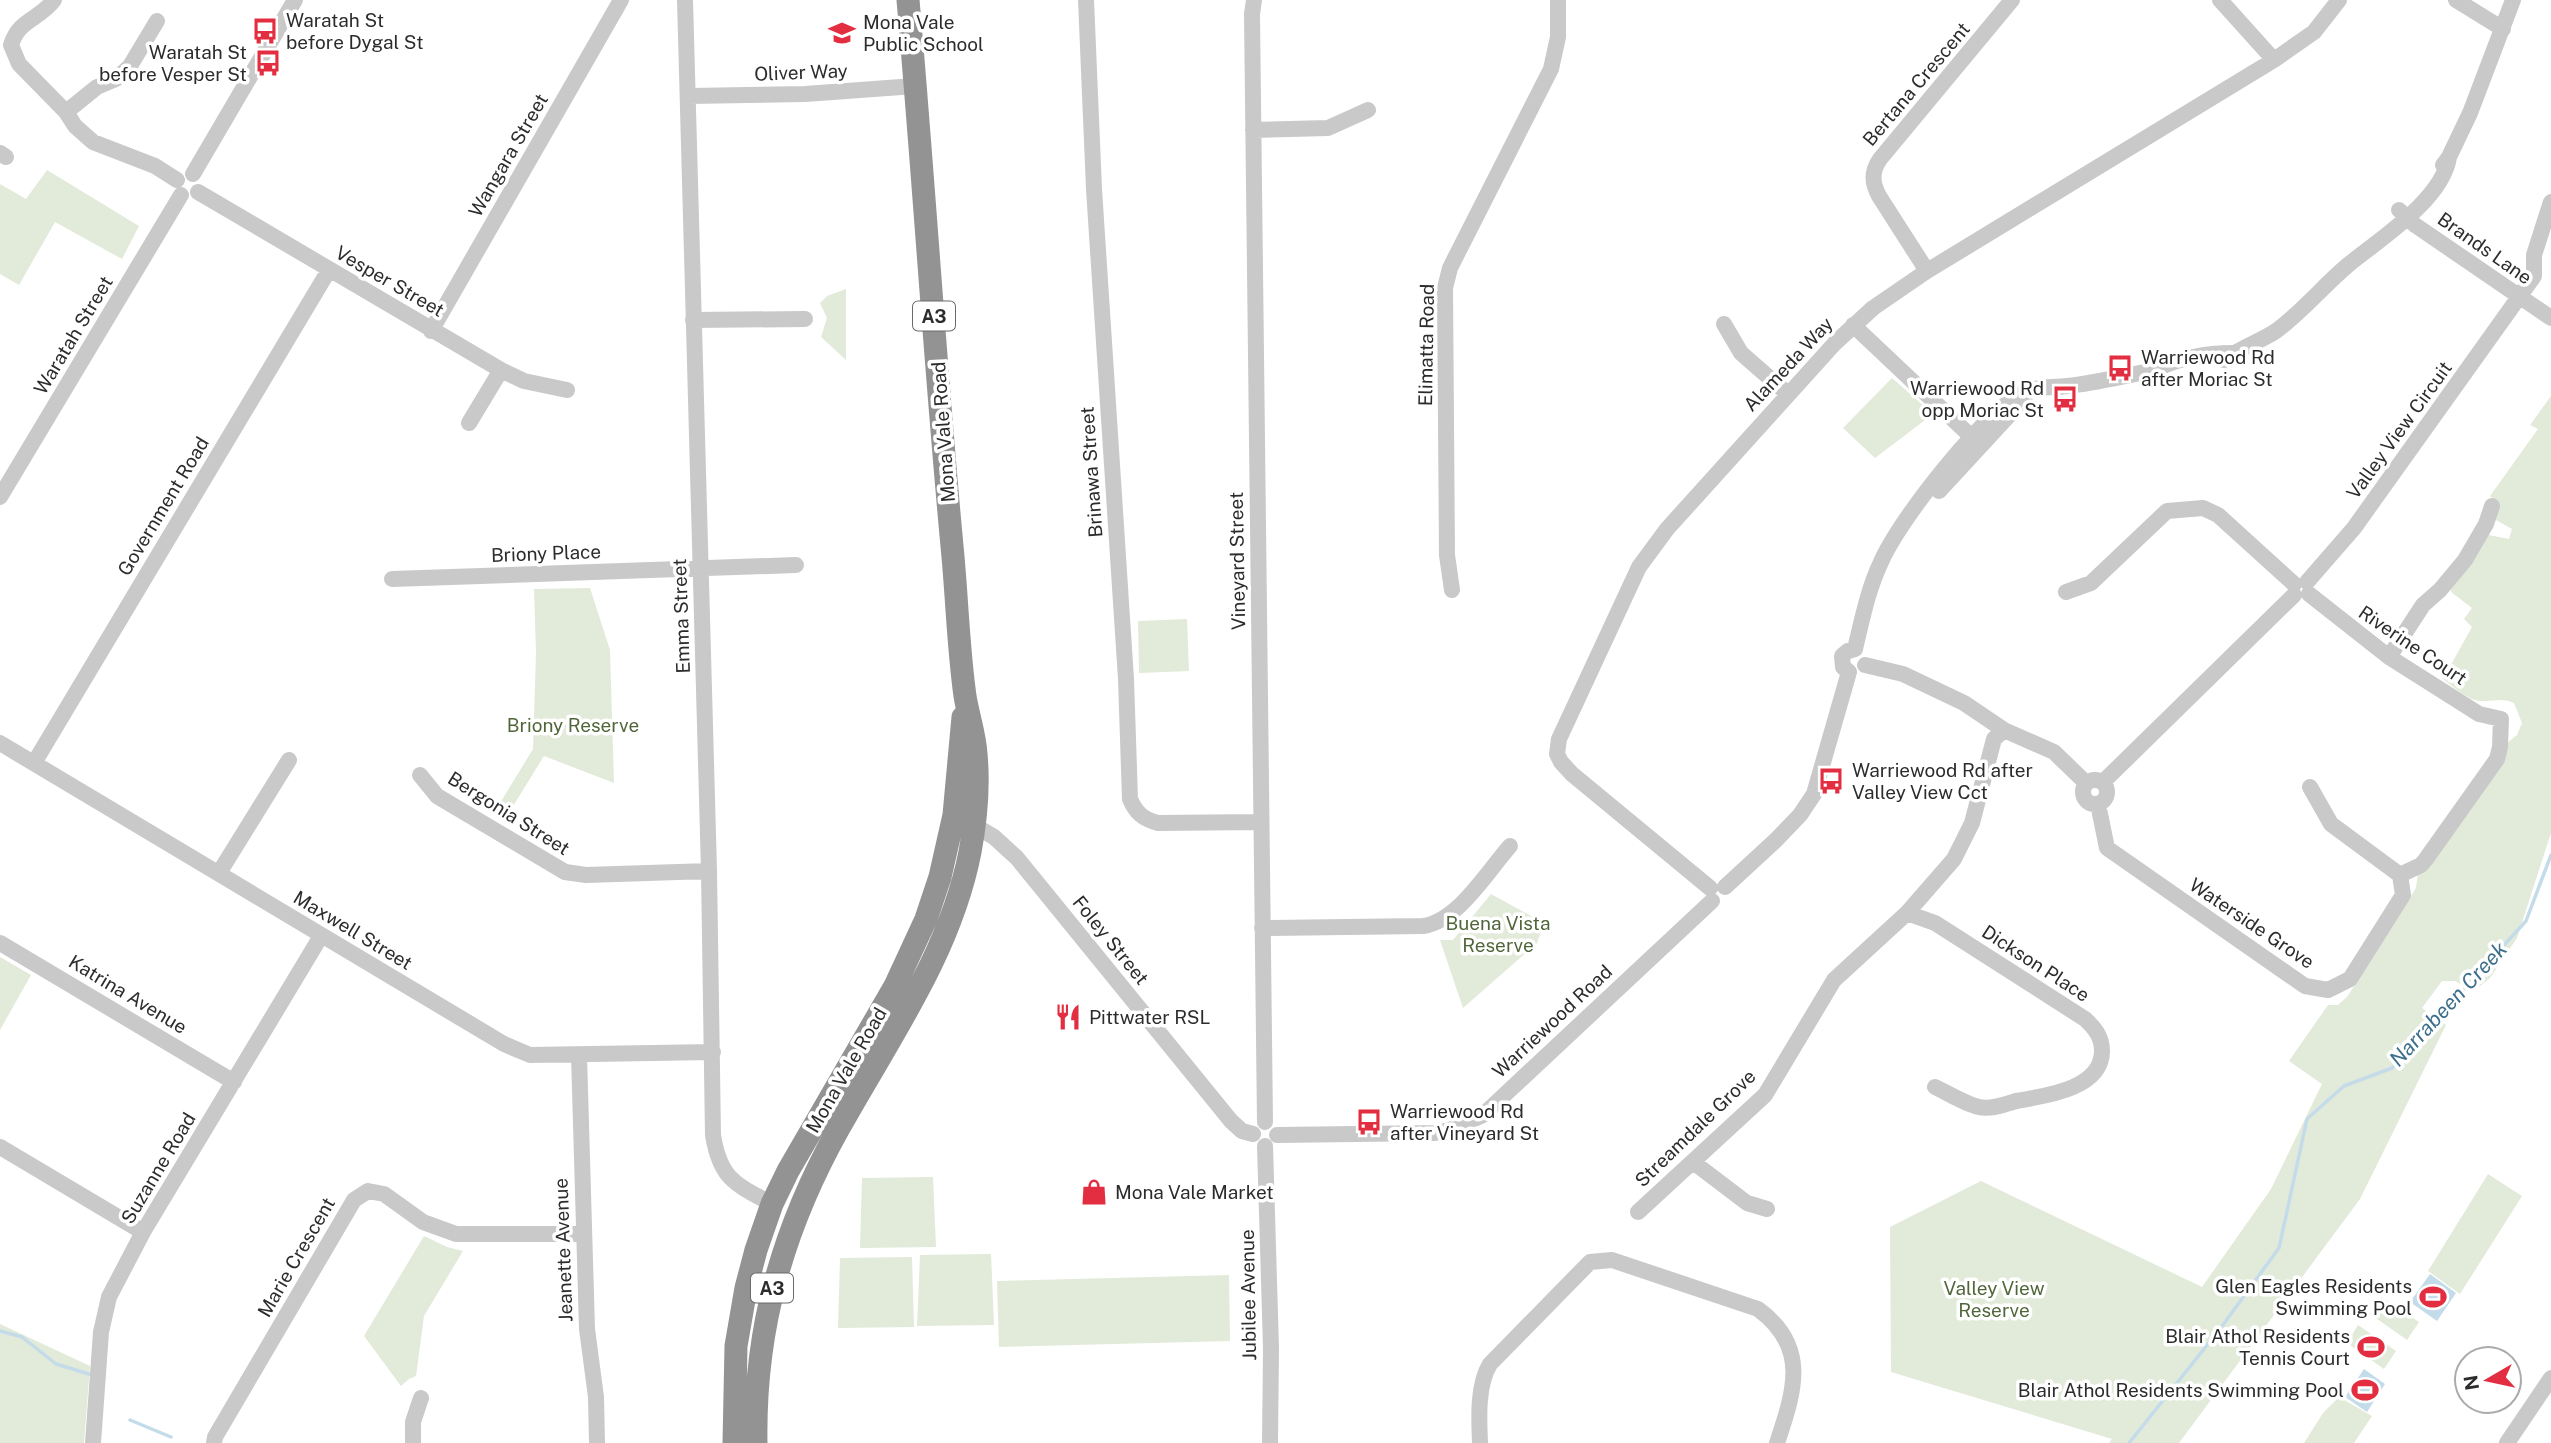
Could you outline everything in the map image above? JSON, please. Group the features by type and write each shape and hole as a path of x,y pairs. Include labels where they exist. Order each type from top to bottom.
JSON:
{"highway":[{"name":"Mona Vale Road","path":"756,1443 759,1366 770,1297 788,1236 838,1129 911,1006 934,959 957,904 970,854 964,820 965,697 908,0"},
{"name":"Mona Vale Road","path":"734,1443 736,1346 746,1288 772,1204 788,1171 895,986 926,919 964,820"},
{"path":"770,1297 768,1267 778,1220 772,1204 783,1204 794,1190 813,1179"}],"street":[{"path":"54,0 15,33 11,45 19,64 93,142 155,166 179,188 192,197 198,192 200,180 193,174 186,173 179,188"},
{"path":"193,174 295,0"},
{"name":"Wangara Street","path":"431,331 621,0"},
{"name":"Emma Street","path":"685,0 709,871 713,1135 717,1157 724,1172 736,1184 772,1204"},
{"name":"Brinawa Street","path":"1086,0 1094,189 1126,679 1130,799 1135,810 1145,819 1158,823 1261,822"},
{"name":"Vineyard Street","path":"1254,0 1252,14 1262,928 1259,1128"},
{"name":"Elimatta Road","path":"1452,590 1448,572 1446,529 1445,288 1450,268 1551,69 1558,37 1558,0"},
{"name":"Bertana Crescent","path":"1927,271 1875,189 1873,172 1880,159 2012,0"},
{"path":"2220,0 2274,60"},
{"name":"Alameda Way","path":"1716,892 1560,762 1558,747 1572,710 1639,567 1667,529 1853,324 1927,271 2274,60 2314,32 2339,0"},
{"path":"2456,0 2503,29"},
{"path":"1855,649 1876,573 1890,544 1923,495 1977,442 1999,409 2015,397 2039,388 2065,387 2156,370 2177,362 2232,353 2259,342 2364,255 2402,213 2427,198 2447,170 2449,157 2470,113 2513,0"},
{"path":"66,112 97,88 116,79 130,66 157,21"},
{"name":"Oliver Way","path":"688,96 805,94 915,86"},
{"path":"1253,130 1328,128 1368,110"},
{"name":"Waratah Street","path":"0,497 5,476 179,188"},
{"name":"Vesper Street","path":"198,192 501,370 524,381 566,390"},
{"name":"Valley View Circuit","path":"2095,783 2301,589 2354,528 2535,276 2534,256 2551,202"},
{"name":"Brands Lane","path":"2402,213 2551,318"},
{"name":"Government Road","path":"34,763 329,270"},
{"path":"693,320 804,319"},
{"path":"1724,324 1741,353 1788,394"},
{"path":"1853,324 1977,442"},
{"path":"469,423 501,370"},
{"path":"2389,656 2423,605 2440,590 2465,560 2493,506"},
{"name":"Riverine Court","path":"2066,592 2091,583 2167,511 2203,508 2218,515 2301,589 2389,656 2479,714 2501,719 2497,759 2421,865 2400,875"},
{"name":"Briony Place","path":"392,579 796,565"},
{"path":"1855,649 1864,654 1865,665 1857,673 1849,672 1843,667 1842,656 1855,649"},
{"path":"1865,665 1903,674 1964,703 2004,730 2054,752 2095,783"},
{"name":"Warriewood Road","path":"1271,1140 1435,1133 1450,1130 1483,1115 1800,815 1814,794 1849,672"},
{"name":"Streamdale Grove","path":"1638,1212 1765,1095 1834,980 1907,913 1954,859 1972,823 1994,738 2004,730"},
{"name":"Maxwell Street","path":"0,743 504,1044 530,1055 713,1052"},
{"path":"219,873 289,760"},
{"name":"Bergonia Street","path":"420,775 437,796 565,872 586,875 709,871"},
{"name":"Waterside Grove","path":"2095,783 2082,792 2091,804 2098,804 2107,848 2305,986 2328,990 2350,979 2403,895 2400,875"},
{"path":"2310,787 2331,824 2400,875"},
{"name":"Foley Street","path":"964,820 994,837 1017,858 1231,1121 1242,1131 1259,1128 1256,1142 1271,1140"},
{"path":"1262,928 1423,926 1436,923 1455,911 1510,846"},
{"name":"Dickson Place","path":"1907,913 1935,923 2085,1019 2097,1032 2102,1048 2102,1057 2096,1071 2084,1082 2034,1098 1980,1108 1935,1087"},
{"name":"Suzanne Road","path":"93,1443 101,1332 108,1297 321,936"},
{"name":"Katrina Avenue","path":"0,943 234,1082"},
{"name":"Jeanette Avenue","path":"579,1055 587,1329 596,1397 597,1443"},
{"name":"Jubilee Avenue","path":"1270,1443 1271,1140"},
{"path":"0,1147 144,1232"},
{"path":"1693,1162 1747,1203 1767,1209"},
{"name":"Marie Crescent","path":"214,1440 354,1200 368,1191 384,1194 423,1222 456,1234 583,1234"},
{"path":"1480,1443 1482,1387 1490,1364 1590,1262 1612,1260 1758,1309 1772,1319 1793,1355 1795,1371 1777,1443"},
{"path":"2507,1443 2551,1378"},
{"path":"413,1443 412,1422 421,1398"}],"green space":[{"path":"47,170 139,226 122,259 55,222 19,285 0,274 0,184 26,199"},
{"path":"846,289 846,360 821,337 827,318 820,303 827,296"},
{"path":"1892,378 1933,414 1875,458 1843,428"},
{"name":"Valley View Reserve","path":"2551,396 2551,833 2517,938 2490,978 2474,991 2455,981 2442,981 2422,1008 2446,1025 2360,1199 2179,1443 2109,1443 2112,1439 1891,1372 1890,1227 1981,1181 2202,1287 2271,1189 2322,1084 2289,1061 2328,1005 2338,1005 2347,997 2416,888 2418,873 2506,744 2517,735 2522,723 2514,703 2502,700 2478,701 2443,679 2472,627 2464,619 2472,608 2451,592 2451,587 2489,535 2509,539 2512,529 2496,520 2499,503 2490,496 2538,429 2530,425"},
{"name":"Briony Reserve","path":"590,588 610,650 614,783 544,756 505,819 494,813 533,749 536,653 534,589"},
{"path":"1187,619 1189,671 1139,673 1138,621"},
{"name":"Buena Vista Reserve","path":"1491,894 1544,923 1537,943 1463,1008 1440,940 1453,940"},
{"path":"0,957 31,975 0,1030"},
{"path":"2488,1174 2522,1196 2460,1294 2428,1271"},
{"path":"933,1177 936,1247 860,1248 862,1178"},
{"path":"424,1236 463,1251 424,1316 416,1376 401,1386 364,1336"},
{"path":"991,1254 994,1325 917,1326 920,1255"},
{"path":"912,1257 914,1327 838,1328 840,1258"},
{"path":"1229,1275 1230,1341 999,1347 997,1281"},
{"path":"2381,1297 2419,1322 2407,1340 2370,1314"},
{"path":"0,1324 90,1366 84,1443 0,1443"},
{"name":"Blair Athol Residents Tennis Court","path":"2358,1325 2396,1351 2384,1369 2347,1343"},
{"path":"2339,1397 2372,1416 2354,1443 2304,1443 2323,1413"}],"water":[{"name":"Glen Eagles Residents Swimming Pool","path":"2430,1274 2456,1293 2437,1321 2410,1302"},
{"name":"Blair Athol Residents Swimming Pool","path":"2364,1369 2385,1384 2367,1412 2345,1397"}],"waterway":[{"name":"Narrabeen Creek","path":"2129,1443 2220,1329 2279,1248 2307,1119 2344,1086 2392,1068 2526,921 2551,855"},
{"path":"0,1331 22,1337 56,1364 89,1374"},
{"path":"130,1420 171,1437"}],"place":[{"name":"Waratah St before Dygal St","path":"265,31"},
{"name":"Mona Vale Public School","path":"842,33"},
{"name":"Waratah St before Vesper St","path":"268,63"},
{"name":"Warriewood Rd after Moriac St","path":"2120,368"},
{"name":"Warriewood Rd opp Moriac St","path":"2065,399"},
{"name":"Warriewood Rd after Valley View Cct","path":"1831,781"},
{"name":"Pittwater RSL","path":"1068,1017"},
{"name":"Warriewood Rd after Vineyard St","path":"1369,1122"},
{"name":"Mona Vale Market","path":"1094,1192"},
{"name":"Glen Eagles Residents Swimming Pool","path":"2433,1297"},
{"name":"Blair Athol Residents Tennis Court","path":"2371,1347"},
{"name":"Blair Athol Residents Swimming Pool","path":"2365,1390"}]}
